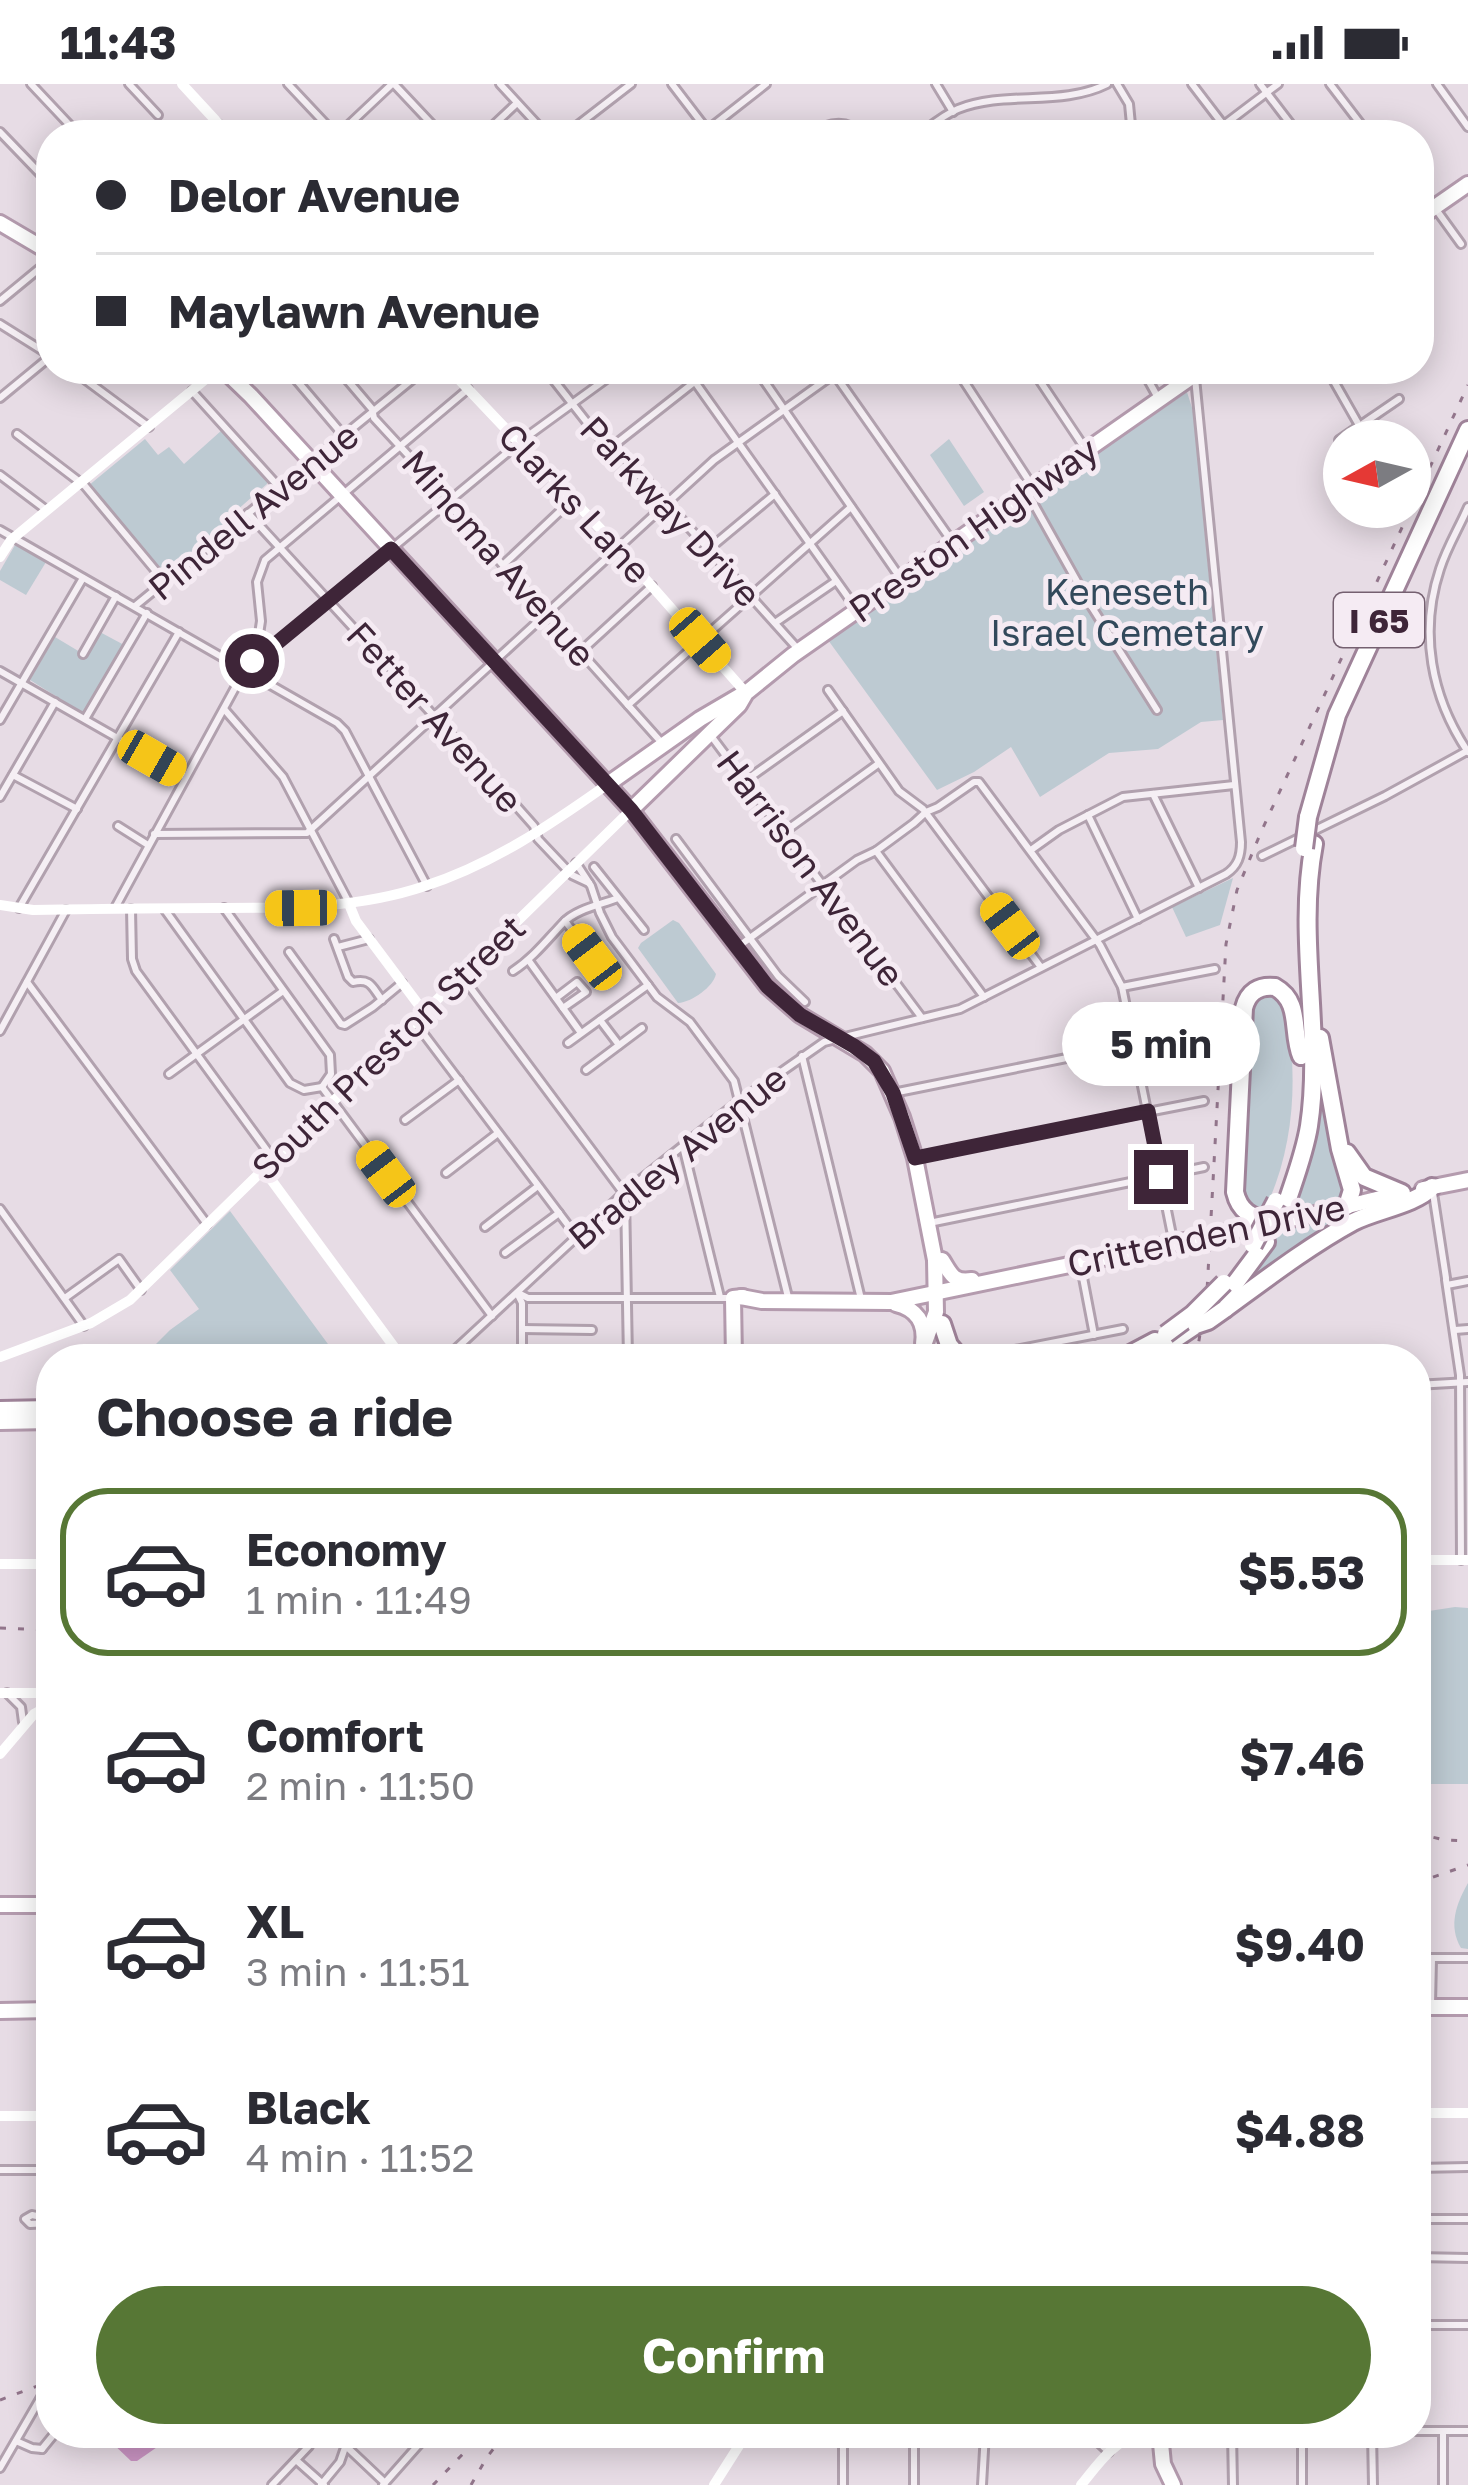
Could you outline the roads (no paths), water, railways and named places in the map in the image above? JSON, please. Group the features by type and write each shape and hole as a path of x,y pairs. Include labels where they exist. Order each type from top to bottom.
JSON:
{"highway":[{"name":"I 65","path":"1282,1200 1301,1092 1297,950 1312,831 1337,715 1468,430"},
{"name":"I 65","path":"1158,1344 1208,1321 1282,1200 1309,1127 1307,947 1312,831 1344,728 1468,453"},
{"path":"1307,947 1332,1107 1352,1190 1347,1207"},
{"path":"1272,1223 1248,1215 1235,1192 1244,1007 1259,988 1271,986 1286,993 1301,1056"},
{"path":"1332,1107 1348,1156 1358,1171 1402,1193"},
{"path":"1224,1297 1348,1225 1423,1197 1432,1187"},
{"name":"I 65","path":"1162,1344 1193,1314 1224,1297"},
{"path":"942,1324 949,1344"},
{"path":"0,1401 36,1403"},
{"path":"0,1410 36,1406"}],"main road":[{"path":"182,84 214,120"},
{"path":"1435,207 1468,184"},
{"path":"0,223 36,246"},
{"path":"0,557 15,538 201,384"},
{"path":"235,384 608,784 782,1000 874,1061 893,1093 934,1222 942,1324 931,1344"},
{"name":"Clarks Lane","path":"464,384 746,693"},
{"name":"Preston Highway","path":"705,726 856,610 1179,384"},
{"path":"0,905 66,910 311,908 427,886 487,862 663,745 705,726"},
{"name":"South Preston Street","path":"0,1357 84,1326 120,1308 141,1290 631,810 705,726"},
{"path":"350,904 419,1017"},
{"path":"264,1170 392,1344"},
{"name":"Crittenden Drive","path":"731,1298 891,1302 1468,1180"},
{"path":"921,1184 938,1260 954,1279 982,1282"},
{"path":"916,1293 930,1282 938,1260"},
{"path":"928,1344 940,1291"},
{"name":"Crittenden Drive","path":"861,1300 940,1291"},
{"path":"731,1298 733,1344"},
{"name":"Crittenden Drive","path":"731,1298 788,1298"},
{"path":"733,1333 746,1311 762,1301"},
{"path":"891,1302 920,1318 924,1344"},
{"path":"0,1422 36,1421"},
{"path":"1431,1560 1464,1560"},
{"path":"0,1564 36,1564"},
{"path":"4,1693 36,1693"},
{"path":"0,1754 36,1713"},
{"path":"0,1905 36,1905"},
{"path":"1431,2008 1468,2007"},
{"path":"0,2011 36,2011"},
{"path":"1431,2113 1468,2113"},
{"path":"0,2116 36,2116"},
{"path":"714,2485 737,2448"},
{"path":"1081,2485 1113,2448"},
{"path":"1161,2448 1173,2485"}],"street":[{"path":"31,84 65,120"},
{"path":"129,84 158,115"},
{"path":"288,84 323,120"},
{"path":"353,120 393,84 428,120"},
{"path":"584,120 631,84"},
{"path":"672,84 697,120"},
{"path":"722,120 766,84"},
{"path":"936,84 953,112"},
{"path":"941,120 979,104 1080,94 1107,84"},
{"path":"1117,84 1129,104 1131,120"},
{"path":"1192,84 1220,120"},
{"path":"1260,84 1288,120"},
{"path":"1231,120 1278,84"},
{"path":"1330,84 1358,120"},
{"path":"1437,84 1465,116 1468,128"},
{"path":"502,85 533,120"},
{"path":"499,120 517,103"},
{"path":"0,132 36,169"},
{"path":"1435,207 1461,244"},
{"path":"0,301 36,269"},
{"path":"0,324 36,347"},
{"path":"0,398 36,368"},
{"path":"91,384 148,427"},
{"path":"300,384 343,436"},
{"name":"Minoma Avenue","path":"350,384 663,745"},
{"name":"Pindell Avenue","path":"135,606 407,384"},
{"name":"Parkway Drive","path":"556,384 596,434 614,446 800,651"},
{"path":"256,654 272,647 519,443 600,384"},
{"path":"614,446 692,384"},
{"path":"696,384 856,610"},
{"path":"766,384 902,579"},
{"path":"154,834 304,834 714,460 818,384"},
{"path":"846,384 953,542"},
{"path":"965,384 1029,489 1088,601 1157,710"},
{"path":"1042,384 1086,450"},
{"path":"1150,384 1159,399"},
{"path":"1031,850 1124,796 1235,784 1198,384"},
{"path":"1336,384 1357,420"},
{"path":"114,909 256,654 261,621 258,577 265,560 468,388"},
{"path":"192,391 279,488"},
{"path":"1369,420 1400,399"},
{"path":"17,434 81,483 165,582"},
{"path":"0,475 47,511"},
{"path":"709,549 775,494"},
{"path":"503,565 573,499"},
{"path":"628,705 851,507"},
{"path":"1262,856 1468,751 1442,704 1429,625 1444,558 1468,512"},
{"name":"Fetter Avenue","path":"248,513 511,800 534,826 538,839 572,867"},
{"path":"0,530 338,723 427,886"},
{"path":"0,720 84,577"},
{"path":"775,623 836,581"},
{"path":"580,652 652,586"},
{"path":"82,654 116,596"},
{"path":"84,719 147,613"},
{"path":"19,908 179,632"},
{"path":"0,671 185,777"},
{"path":"828,690 899,791 926,812 1042,968"},
{"path":"0,797 55,702"},
{"path":"224,709 284,778 350,904"},
{"path":"745,781 843,711"},
{"name":"Harrison Avenue","path":"705,726 922,1018"},
{"path":"784,832 879,762"},
{"path":"13,775 76,809"},
{"path":"736,948 926,812 978,781 1097,940 1123,987 1173,1243"},
{"name":"Bradley Avenue","path":"462,1344 624,1193 740,1100 824,1042 960,1009 1230,871 1238,862 1241,845 1235,784"},
{"path":"1152,792 1199,888"},
{"path":"1088,815 1138,919"},
{"path":"118,826 148,845"},
{"path":"676,839 778,976 805,1002"},
{"path":"876,851 984,997"},
{"path":"572,867 589,883 612,937 648,985 663,1004 695,1028 734,1081 788,1298"},
{"path":"594,867 644,930"},
{"path":"513,971 529,961 566,921 618,898"},
{"path":"165,909 292,1085 304,1090 322,1087 331,1074 331,1059 224,908"},
{"path":"131,909 136,971 274,1160"},
{"path":"0,1031 66,910"},
{"path":"566,921 592,957"},
{"path":"369,938 335,943 350,980 367,981 382,1000"},
{"path":"289,952 341,1024 349,1025 402,983"},
{"path":"529,961 581,1033"},
{"path":"1123,987 1215,969"},
{"path":"461,975 624,1193 628,1344"},
{"path":"27,982 207,1225"},
{"path":"556,998 577,982 586,992 563,1008"},
{"path":"568,1043 648,985"},
{"path":"169,1074 283,991"},
{"path":"419,1017 459,1080 577,1238"},
{"path":"600,1020 619,1046"},
{"path":"586,1070 642,1028"},
{"path":"893,1093 1211,1029"},
{"path":"802,1056 861,1300"},
{"path":"405,1120 459,1080"},
{"path":"322,1087 492,1316"},
{"path":"915,1158 1204,1101"},
{"path":"446,1174 498,1133"},
{"path":"682,1146 731,1298"},
{"path":"934,1222 1204,1168"},
{"path":"485,1227 538,1186"},
{"path":"1432,1187 1464,1382 1464,1560"},
{"path":"0,1209 84,1326"},
{"path":"505,1253 559,1213"},
{"path":"65,1298 119,1259 141,1290"},
{"path":"1080,1262 1094,1335"},
{"path":"1446,1281 1468,1281"},
{"path":"518,1293 522,1344"},
{"name":"Crittenden Drive","path":"518,1293 528,1298 731,1298"},
{"path":"522,1329 592,1330"},
{"path":"1047,1344 1123,1329"},
{"path":"1455,1330 1468,1329"},
{"path":"1431,1384 1464,1382"},
{"path":"4,1693 22,1707 22,1725"},
{"path":"1431,1964 1432,1958 1468,1958"},
{"path":"1431,2168 1468,2168"},
{"path":"0,2170 36,2170"},
{"path":"1431,2219 1468,2219"},
{"path":"1431,2258 1468,2258"},
{"path":"1431,2325 1468,2325"},
{"path":"0,2468 36,2406"},
{"path":"1431,2431 1468,2431"},
{"path":"1443,2431 1443,2485"},
{"path":"18,2438 36,2446"},
{"path":"272,2485 307,2448"},
{"path":"296,2460 322,2484 345,2448"},
{"path":"348,2448 384,2484 416,2448"},
{"path":"843,2448 843,2485"},
{"path":"914,2448 914,2485"},
{"path":"982,2485 984,2448"},
{"path":"1232,2448 1233,2485"},
{"path":"1302,2448 1302,2485"},
{"path":"1372,2448 1372,2485"}],"railway":[{"path":"1198,1344 1207,1291 1226,944 1237,890 1468,385"},
{"path":"0,1628 36,1629"},
{"path":"1431,1837 1468,1841"},
{"path":"1431,1878 1468,1865"},
{"path":"0,2400 36,2387"},
{"path":"433,2485 469,2448"},
{"path":"471,2485 494,2448"}],"park label":[{"name":"Keneseth Israel Cemetary","path":"1127,612"}]}
